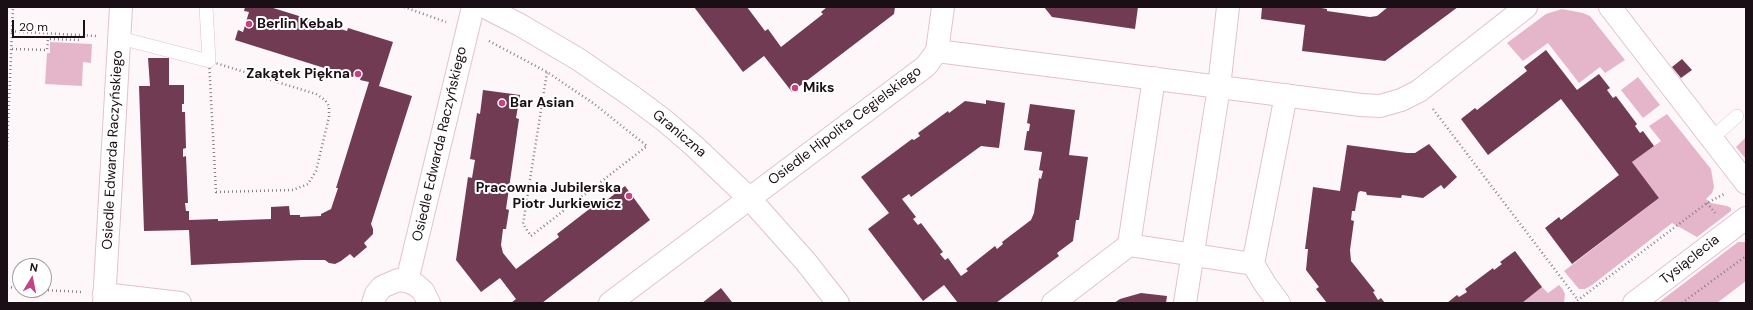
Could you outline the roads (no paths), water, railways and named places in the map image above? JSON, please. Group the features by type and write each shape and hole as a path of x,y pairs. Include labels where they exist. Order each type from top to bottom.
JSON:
{"street":[{"name":"Osiedle Edwarda Raczyńskiego","path":"104,298 122,7"},
{"name":"Osiedle Edwarda Raczyńskiego","path":"407,281 466,30 473,7"},
{"name":"Graniczna","path":"485,7 556,44 634,97 693,145 749,198 806,262 838,303"},
{"path":"943,7 938,52 1361,105 1380,106 1401,100 1419,91 1526,7"},
{"path":"1185,303 1218,87 1228,7"},
{"path":"1610,7 1712,138 1737,188"},
{"name":"Osiedle Hipolita Cegielskiego","path":"749,198 926,66 938,52"},
{"path":"1052,303 1129,244 1154,78"},
{"path":"1278,303 1264,284 1253,264 1286,95"},
{"path":"610,303 749,198"},
{"name":"Tysiąclecia","path":"1634,303 1746,218"},
{"path":"1129,244 1253,264"},
{"path":"373,303 376,294 382,287 398,280 407,281 416,285 423,291 429,303"},
{"path":"104,298 180,303"}],"lane":[{"path":"120,38 209,60 206,7"},
{"path":"1712,138 1737,116"}],"place":[{"name":"Berlin Kebab","path":"249,24"},
{"name":"Zakątek Piękna","path":"358,74"},
{"name":"Miks","path":"795,88"},
{"name":"Bar Asian","path":"502,103"},
{"name":"Pracownia Jubilerska Piotr Jurkiewicz","path":"629,196"}]}
